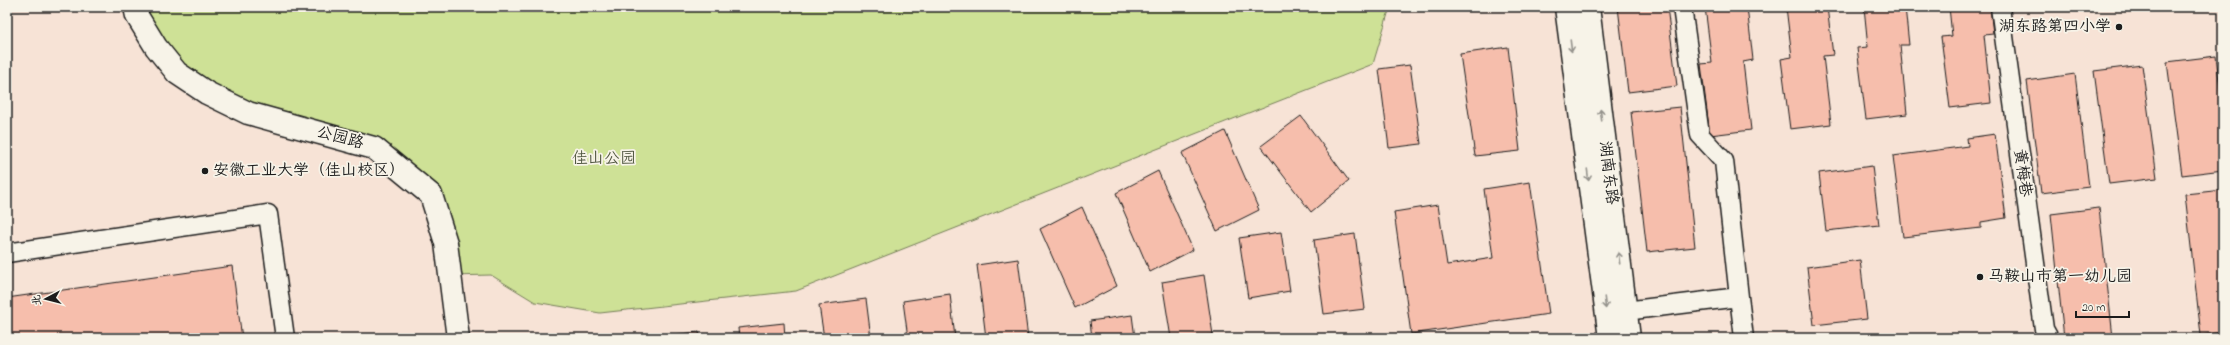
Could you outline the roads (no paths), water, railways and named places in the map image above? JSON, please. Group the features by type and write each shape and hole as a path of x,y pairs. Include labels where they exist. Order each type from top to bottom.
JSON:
{"main road":[{"name":"公园路","path":"135,7 137,16 156,47 177,73 207,92 248,113 374,148 431,195 446,243 458,338"},
{"path":"1566,7 1610,338"},
{"name":"湖南东路","path":"1588,7 1629,338"}],"street":[{"path":"1682,7 1700,135 1724,161 1744,338"},
{"name":"黄梅巷","path":"2000,7 2034,263 2044,329 2049,338"},
{"path":"7,253 268,214 285,338"},
{"path":"1625,311 1739,297"}],"place":[{"name":"湖东路第四小学","path":"2119,27"},
{"name":"安徽工业大学（佳山校区）","path":"205,171"},
{"name":"马鞍山市第一幼儿园","path":"1980,277"}],"park label":[{"name":"佳山公园","path":"604,159"}]}
